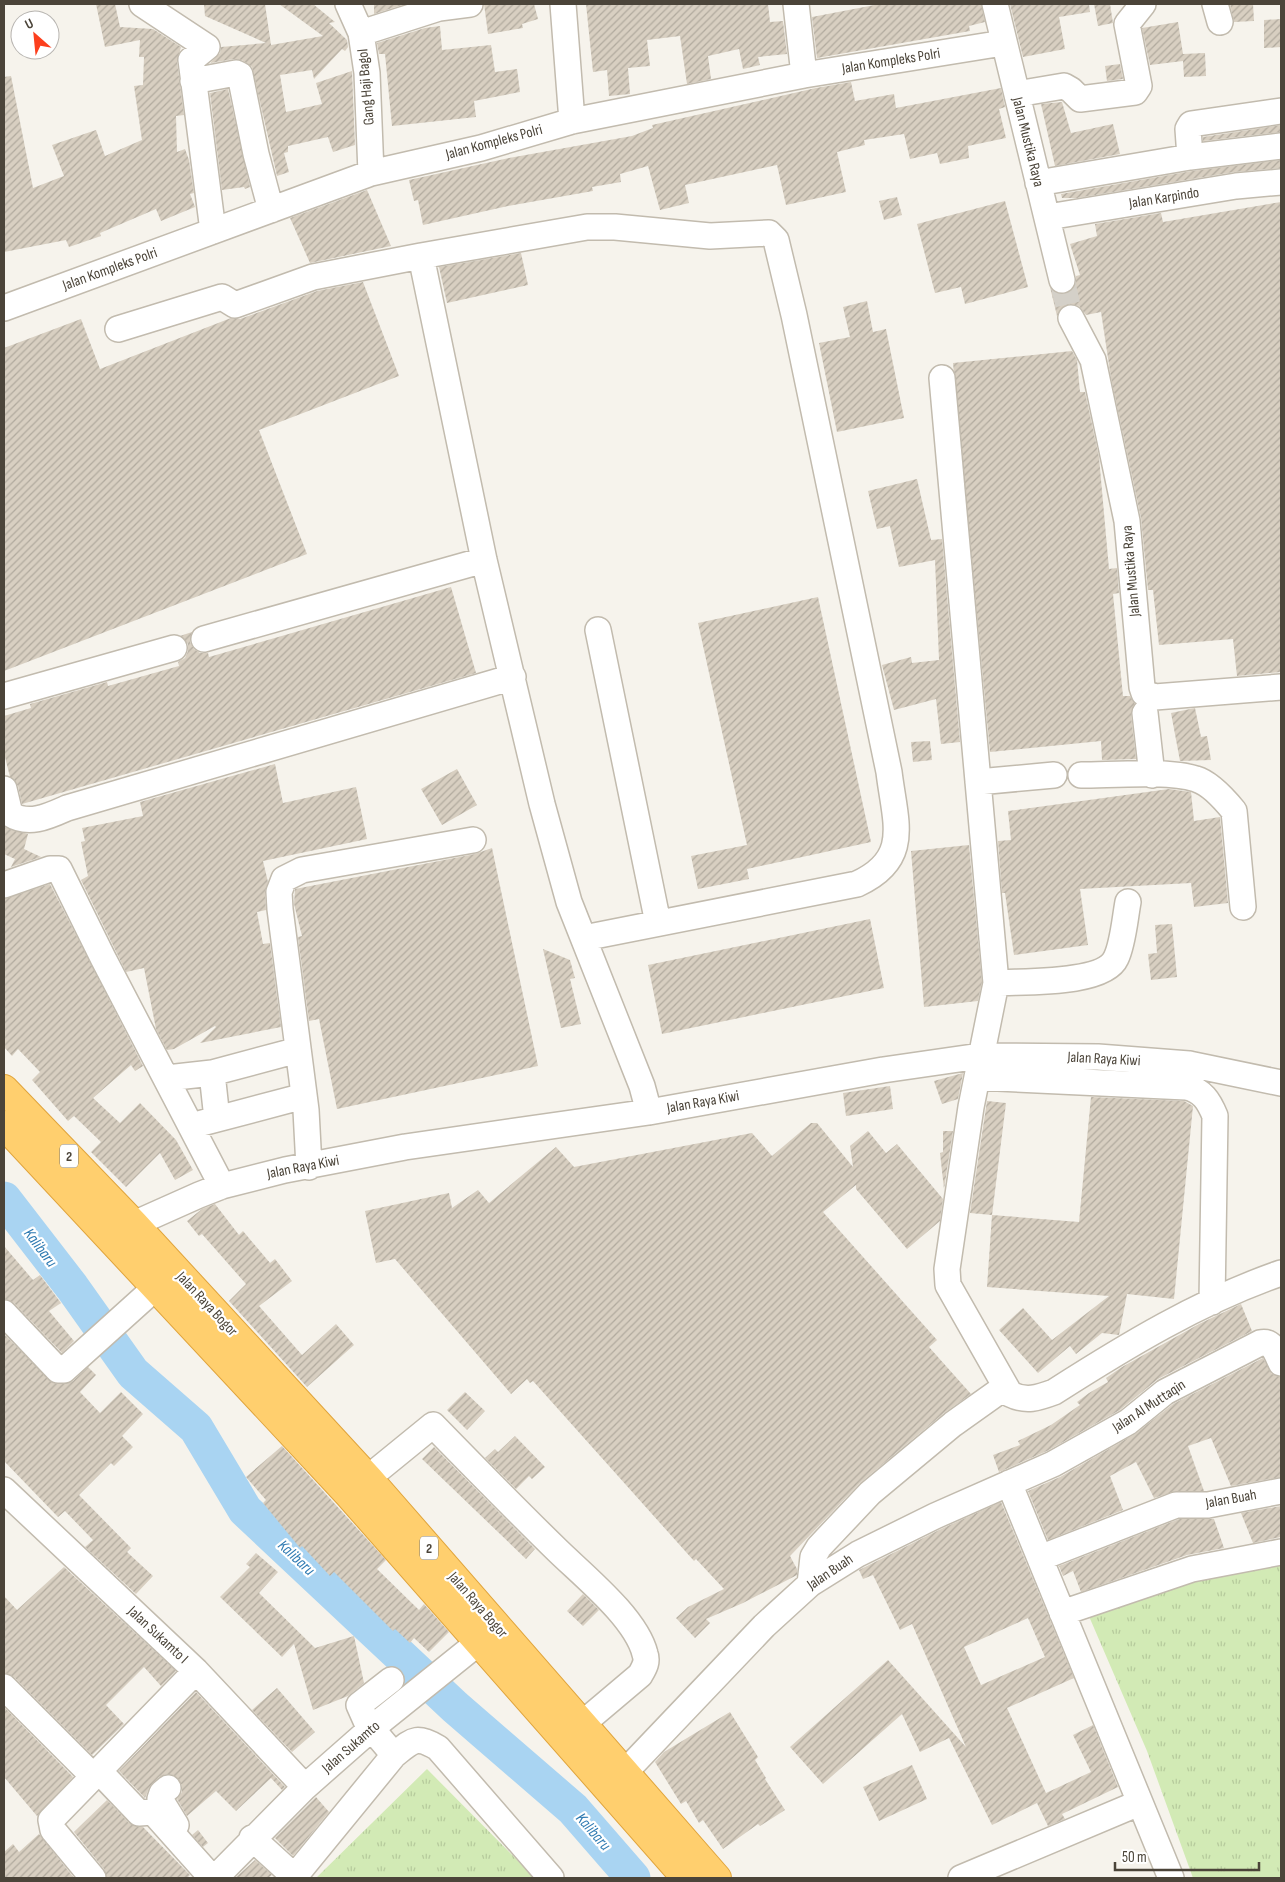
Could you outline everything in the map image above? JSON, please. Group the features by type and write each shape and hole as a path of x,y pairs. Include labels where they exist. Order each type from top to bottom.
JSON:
{"highway":[{"name":"Jalan Raya Bogor","path":"4,1089 134,1224 489,1634 615,1780 686,1878"},
{"name":"Jalan Raya Bogor","path":"4,1125 155,1288 359,1486"},
{"name":"Jalan Raya Bogor","path":"489,1634 582,1724 615,1780 717,1878"}],"street":[{"path":"142,4 207,47 206,50 193,57 193,81 213,231"},
{"name":"Gang Haji Bagol","path":"348,4 361,33 367,72 372,173"},
{"path":"361,33 439,6 470,4"},
{"path":"563,4 572,121"},
{"path":"796,4 804,75"},
{"name":"Jalan Mustika Raya","path":"995,4 1062,280"},
{"path":"1017,94 1064,86 1071,90 1080,100 1134,93 1138,90 1127,24 1143,4"},
{"name":"Jalan Kompleks Polri","path":"4,308 372,173 481,148 572,121 804,75 1003,43"},
{"path":"193,81 236,73 240,75 256,154 271,210"},
{"path":"1190,157 1188,129 1190,124 1281,111"},
{"path":"1038,183 1190,157 1281,146"},
{"name":"Jalan Karpindo","path":"1048,217 1236,186 1281,182"},
{"path":"118,329 222,297 235,306 312,277 587,227 615,226 710,236 762,232 769,233 776,240 794,316 887,763 897,841 889,860 872,877 857,884 584,938"},
{"path":"421,256 484,560 542,804 569,902 642,1086 649,1112"},
{"name":"Jalan Mustika Raya","path":"1072,318 1093,360 1127,520 1144,693 1155,697 1281,687"},
{"path":"942,378 996,983 979,1066 947,1269 948,1285 1005,1387 1010,1394 1027,1399 1037,1398 1054,1392 1152,1331 1212,1302 1281,1273"},
{"path":"204,639 484,560"},
{"path":"598,630 658,923"},
{"path":"4,696 174,648"},
{"path":"4,789 10,814 19,820 49,816 67,808 513,676"},
{"path":"1145,713 1152,775"},
{"path":"1081,775 1152,775 1183,777 1202,781 1234,811 1243,907"},
{"path":"978,782 1054,776"},
{"path":"309,1167 304,1096 280,909 279,892 284,879 302,870 472,840"},
{"path":"4,885 50,870 59,869 103,958 222,1186"},
{"path":"996,983 1088,977 1109,967 1116,959 1128,902"},
{"path":"167,1078 212,1073 298,1050"},
{"name":"Jalan Raya Kiwi","path":"134,1224 222,1186 405,1147 649,1112 883,1070 1098,1058 1188,1076 1281,1083"},
{"path":"212,1073 217,1119"},
{"path":"1188,1076 1195,1089 1202,1094 1215,1116 1212,1302"},
{"path":"191,1126 304,1096"},
{"path":"113,1242 134,1224"},
{"path":"4,1313 60,1371 66,1369 155,1288"},
{"name":"Jalan Al Muttaqin","path":"1010,1483 1053,1464 1128,1422 1165,1392 1260,1343 1266,1342 1271,1344 1281,1363"},
{"path":"810,1584 813,1557 819,1547 870,1493 953,1424 1005,1387"},
{"path":"359,1486 433,1425 555,1548 617,1607 639,1639 646,1654 646,1665 640,1675 582,1724"},
{"path":"1010,1483 1171,1878"},
{"name":"Jalan Buah","path":"615,1780 764,1626 810,1584 858,1554 1010,1483"},
{"name":"Jalan Sukamto I","path":"4,1490 196,1671 239,1730 305,1787"},
{"name":"Jalan Buah","path":"1040,1558 1176,1505 1208,1505 1281,1491"},
{"path":"1062,1613 1192,1569 1281,1552"},
{"name":"Jalan Sukamto","path":"214,1878 305,1787 372,1728 489,1634"},
{"path":"93,1878 53,1830 51,1820 196,1671"},
{"path":"391,1680 360,1705 367,1723 394,1755"},
{"path":"4,1687 139,1813 153,1812 214,1878"},
{"path":"252,1838 296,1877 394,1755 413,1740 419,1739 438,1748 551,1878"},
{"path":"168,1788 162,1793 160,1799 176,1824 174,1835"},
{"path":"961,1878 1140,1804"}],"green space":[{"path":"1281,1556 1281,1878 1193,1878 1147,1751 1088,1614 1171,1586"},
{"path":"427,1769 535,1878 316,1878"}],"building":[{"path":"96,4 115,4 120,27 153,29 181,47 177,62 184,115 176,116 177,152 185,149 189,160 194,193 190,194 195,207 161,221 156,209 100,233 101,236 69,247 66,240 4,252 4,77 11,76 33,188 64,176 52,145 96,130 105,156 142,140 134,86 143,85 144,57 139,57 140,40 105,47"},
{"path":"204,4 265,4 271,45 323,36 279,4 313,4 335,22 329,23 347,40 348,47 345,51 342,49 314,79 312,70 280,75 286,112 322,104 316,83 352,71 355,145 333,152 328,137 288,146 288,152 284,153 289,172 277,176 252,67 242,60 234,59 210,63 220,53 221,47 266,43 205,16"},
{"path":"374,4 405,4 374,14"},
{"path":"484,4 534,4 538,19 522,24 523,28 488,34"},
{"path":"586,4 768,4 770,22 783,21 787,54 758,57 760,65 743,69 739,49 708,56 711,79 687,84 680,36 647,40 650,66 628,68 630,94 609,96 607,70 593,72"},
{"path":"880,4 981,4 985,22 969,26 970,31 817,58 812,17"},
{"path":"1010,4 1089,4 1090,12 1059,17 1065,49 1023,57"},
{"path":"1094,4 1110,4 1113,23 1098,26"},
{"path":"1230,4 1253,4 1254,21 1234,22"},
{"path":"1281,19 1281,47 1264,48 1264,20"},
{"path":"1178,22 1183,54 1205,53 1206,76 1184,77 1183,61 1150,65 1142,28"},
{"path":"440,26 442,50 491,45 495,72 517,69 520,92 474,101 476,117 392,126 385,54 379,54 377,43 425,28"},
{"path":"1120,64 1123,79 1107,81 1105,66"},
{"path":"851,82 855,101 894,94 896,108 1001,88 1005,107 999,109 1006,138 968,146 969,158 940,164 937,153 910,159 904,134 864,140 865,145 837,152 846,192 786,205 777,165 685,185 689,203 660,210 648,166 620,174 621,182 592,187 593,191 508,206 423,225 418,200 414,201 409,180 509,158 632,136 653,128 652,125 816,88"},
{"path":"228,89 250,187 245,189 244,187 222,190 210,93"},
{"path":"1062,102 1071,133 1113,124 1120,154 1055,166 1041,104"},
{"path":"1281,125 1281,132 1203,141 1203,137"},
{"path":"1281,160 1281,168 1234,172 1077,198 1062,198 1061,194 1192,171"},
{"path":"367,190 391,246 310,263 290,218"},
{"path":"897,197 902,215 884,220 879,201"},
{"path":"1005,201 1028,287 965,304 961,287 935,293 917,224"},
{"path":"1281,202 1281,672 1237,676 1233,639 1159,645 1153,590 1148,590 1141,518 1111,378 1101,312 1086,315 1079,306 1071,304 1064,306 1057,316 1050,287 1058,294 1066,294 1072,290 1076,284 1076,276 1080,275 1070,244 1097,236 1095,224 1161,213 1163,222"},
{"path":"521,253 528,285 447,303 439,267"},
{"path":"363,282 399,376 259,430 307,554 4,671 4,348 81,319 100,369 231,318 240,319 317,291"},
{"path":"867,301 873,332 886,329 904,418 837,432 819,343 850,337 843,307"},
{"path":"1072,351 1077,360 1080,392 1085,392 1099,457 1109,569 1117,568 1119,593 1113,594 1123,696 1130,696 1135,704 1131,715 1136,759 1102,760 1101,741 990,752 953,363"},
{"path":"917,479 931,540 942,539 960,742 941,744 936,699 894,710 882,665 911,657 912,663 939,660 935,560 899,567 890,526 877,529 868,491"},
{"path":"451,587 476,673 22,804 18,786 10,777 4,753 4,716 31,708 30,704 107,682 108,686 179,666 178,662 185,658 188,651 188,644 180,636 192,632 190,642 194,649 200,653 208,653 209,657"},
{"path":"818,597 871,842 747,869 749,879 698,889 691,856 747,845 698,623"},
{"path":"1195,708 1201,737 1207,736 1211,760 1180,761 1171,713"},
{"path":"930,741 932,760 913,762 911,742"},
{"path":"275,764 283,803 356,787 367,839 263,861 268,882 265,892 266,910 257,912 263,944 270,943 281,1027 200,1043 215,1026 174,1049 167,1050 156,1029 144,968 126,972 81,880 88,876 81,842 85,841 82,828 143,816 140,802"},
{"path":"457,769 477,805 442,825 421,789"},
{"path":"1169,789 1191,792 1194,821 1220,817 1228,903 1194,907 1191,883 1080,889 1088,945 1014,955 1005,893 1002,893 998,841 1011,840 1008,811"},
{"path":"4,827 28,834 24,849 41,857 11,867 15,859 4,854"},
{"path":"969,845 982,982 978,1001 924,1007 911,851"},
{"path":"492,848 538,1066 337,1109 319,1019 309,1021 298,937 302,936 294,904 295,889 475,854"},
{"path":"50,884 143,1066 135,1071 131,1065 93,1098 120,1123 140,1103 176,1140 193,1170 175,1180 160,1153 126,1187 91,1152 101,1142 74,1116 68,1121 32,1080 40,1072 18,1049 12,1056 4,1047 4,899"},
{"path":"870,919 884,988 662,1034 648,965"},
{"path":"1172,924 1177,977 1151,980 1148,954 1157,953 1155,925"},
{"path":"543,949 570,960 575,978 570,979 581,1024 561,1028"},
{"path":"963,1073 958,1099 942,1104 934,1081"},
{"path":"890,1086 893,1109 846,1116 843,1093"},
{"path":"1091,1097 1184,1101 1193,1106 1174,1299 1127,1294 1119,1335 1102,1333 1076,1354 1070,1346 1038,1373 999,1330 1023,1308 1052,1340 1109,1296 987,1287 992,1215 1079,1222"},
{"path":"987,1101 1006,1103 992,1215 970,1213"},
{"path":"811,1123 817,1123 853,1167 850,1146 868,1131 886,1153 897,1144 943,1199 940,1221 907,1249 856,1189 856,1185 823,1212 937,1340 929,1347 971,1394 944,1413 860,1483 790,1556 797,1569 797,1575 743,1603 706,1619 710,1623 695,1638 676,1618 688,1607 724,1589 696,1559 694,1561 533,1381 530,1383 527,1379 511,1394 395,1259 376,1263 365,1211 449,1193 452,1208 478,1190 489,1203 556,1147 574,1167 752,1133 772,1156"},
{"path":"943,1131 953,1131 944,1189 940,1153 943,1152"},
{"path":"215,1204 239,1235 243,1231 270,1263 275,1259 292,1281 259,1306 302,1355 336,1324 354,1345 307,1387 229,1301 246,1284 202,1234 199,1236 187,1221 202,1209"},
{"path":"4,1246 33,1280 40,1275 61,1303 49,1311 74,1341 62,1353 14,1303 4,1299"},
{"path":"1241,1304 1252,1331 1158,1379 1120,1410 1047,1451 999,1472 993,1455 1020,1445 1018,1441 1051,1425 1080,1405 1077,1402 1108,1382 1106,1378 1122,1367 1199,1324"},
{"path":"4,1334 53,1383 64,1384 73,1381 88,1367 96,1375 80,1392 100,1413 121,1392 143,1414 122,1436 133,1447 114,1466 111,1463 79,1495 131,1548 127,1552 153,1576 136,1594 85,1547 93,1540 65,1511 58,1517 4,1461"},
{"path":"1263,1358 1272,1374 1281,1377 1281,1477 1231,1486 1211,1438 1188,1446 1204,1491 1176,1491 1154,1498 1136,1462 1110,1476 1123,1510 1048,1540 1028,1491 1060,1477 1135,1434 1173,1404"},
{"path":"465,1392 485,1411 467,1430 447,1410"},
{"path":"515,1436 545,1467 532,1479 529,1476 516,1489 485,1458 495,1449 498,1452"},
{"path":"282,1446 386,1560 377,1569 419,1610 424,1604 449,1632 429,1652 414,1638 410,1643 395,1629 393,1631 334,1572 330,1576 302,1546 300,1548 263,1503 266,1500 246,1477"},
{"path":"434,1447 535,1549 526,1559 422,1459"},
{"path":"1001,1502 1074,1678 1007,1708 1046,1793 1091,1772 1073,1735 1093,1725 1118,1787 1062,1814 1065,1819 1048,1826 1037,1803 992,1825 949,1738 920,1752 902,1714 823,1784 790,1747 888,1660 966,1747 912,1624 900,1630 873,1575 863,1579 859,1570 941,1529","holes":["1028,1618 1045,1657 981,1685 964,1647"]},
{"path":"1281,1506 1281,1537 1253,1543 1241,1513"},
{"path":"1179,1519 1214,1519 1224,1548 1187,1555 1081,1592 1073,1571 1063,1576 1059,1566"},
{"path":"256,1553 278,1572 259,1593 315,1648 354,1636 364,1683 348,1696 313,1710 294,1644 282,1657 220,1597 250,1567 246,1564"},
{"path":"64,1567 176,1671 161,1686 144,1667 106,1705 124,1724 92,1755 14,1677 4,1673 4,1596 17,1610"},
{"path":"583,1594 599,1610 583,1626 567,1611"},
{"path":"277,1688 315,1732 292,1752 252,1710"},
{"path":"196,1692 285,1787 282,1790 271,1778 236,1811 216,1791 187,1816 177,1799 182,1792 182,1785 173,1775 166,1774 159,1777 149,1788 145,1798 119,1771"},
{"path":"4,1707 73,1777 37,1816 4,1777"},
{"path":"730,1712 758,1757 755,1760 785,1810 760,1826 758,1824 723,1849 703,1820 699,1823 686,1801 681,1804 655,1762 664,1752"},
{"path":"912,1765 927,1799 879,1821 863,1787"},
{"path":"316,1797 329,1812 293,1856 275,1838"},
{"path":"107,1800 129,1823 143,1827 190,1875 187,1878 107,1878 104,1869 74,1832"},
{"path":"198,1830 208,1843 203,1847 192,1835"},
{"path":"39,1834 74,1878 4,1878 4,1852 13,1844 19,1852"},
{"path":"255,1860 272,1875 268,1878 235,1878"}],"waterway":[{"name":"Kalibaru","path":"4,1199 72,1287 133,1373 196,1428 245,1510 455,1707 573,1809 633,1878"}],"tunnel":[{"path":"1062,280 1071,318"}]}
